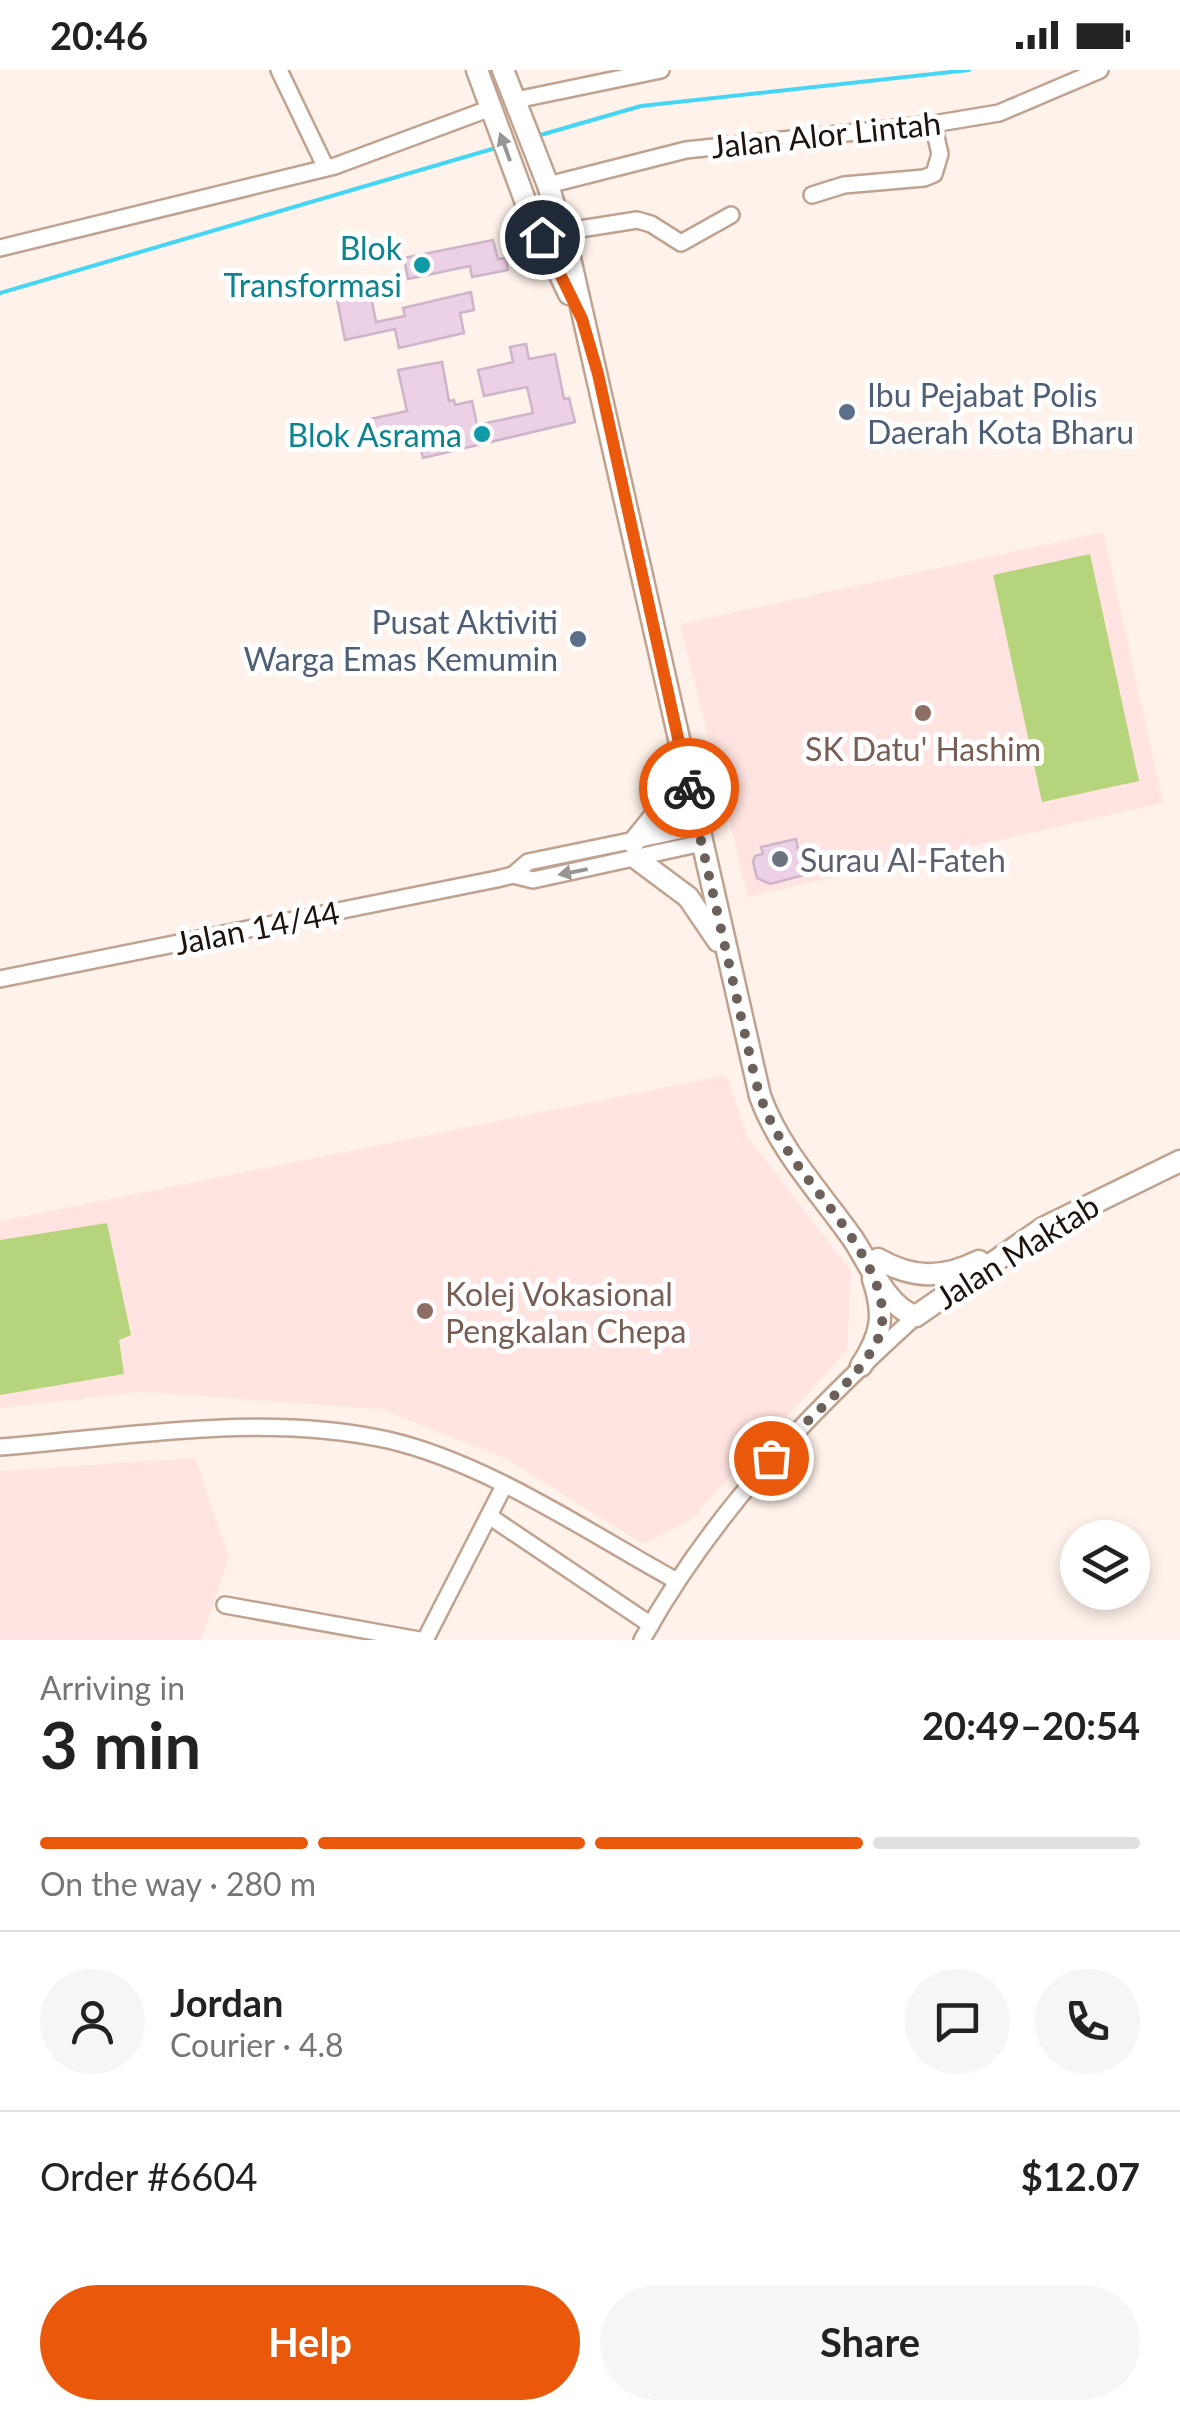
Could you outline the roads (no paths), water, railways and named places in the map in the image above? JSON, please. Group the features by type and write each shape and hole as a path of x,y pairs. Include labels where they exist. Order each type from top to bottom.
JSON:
{"main road":[{"path":"477,70 520,186 582,319"},
{"path":"503,70 547,181 602,392 674,730 767,1115 794,1162 873,1263 905,1312 916,1316"},
{"path":"674,730 676,762 669,792 635,851 698,909 716,936 733,980"},
{"name":"Jalan Maktab","path":"916,1316 1043,1228 1180,1161"},
{"path":"873,1263 913,1275 944,1274 962,1270 1043,1228"},
{"path":"861,1366 876,1344 882,1316 873,1263"}],"street":[{"path":"279,70 326,168"},
{"path":"516,100 661,70"},
{"name":"Jalan Alor Lintah","path":"547,181 686,150 932,124 999,112 1100,70"},
{"path":"0,248 326,168 491,108"},
{"path":"812,195 844,185 934,174 940,154 932,124"},
{"path":"561,232 637,220 651,224 680,243 730,215"},
{"name":"Jalan 14/44","path":"0,979 513,875 528,862 635,851 700,835"},
{"name":"Jalan Maktab","path":"642,1640 676,1580 745,1488 861,1366 916,1316"},
{"path":"0,1447 234,1428 328,1431 389,1440 448,1459 504,1486 676,1580"},
{"path":"225,1604 422,1640 504,1486"},
{"path":"489,1516 651,1624"}],"waterway":[{"path":"537,136 641,106 969,70"},
{"path":"0,293 499,147"}],"place":[{"name":"Blok Transformasi","path":"422,265"},
{"name":"Ibu Pejabat Polis Daerah Kota Bharu","path":"847,412"},
{"name":"Blok Asrama","path":"482,434"},
{"name":"Pusat Aktiviti Warga Emas Kemumin","path":"578,639"},
{"name":"SK Datu' Hashim","path":"923,713"},
{"name":"Surau Al-Fateh","path":"780,859"},
{"name":"Kolej Vokasional Pengkalan Chepa","path":"425,1311"}]}
